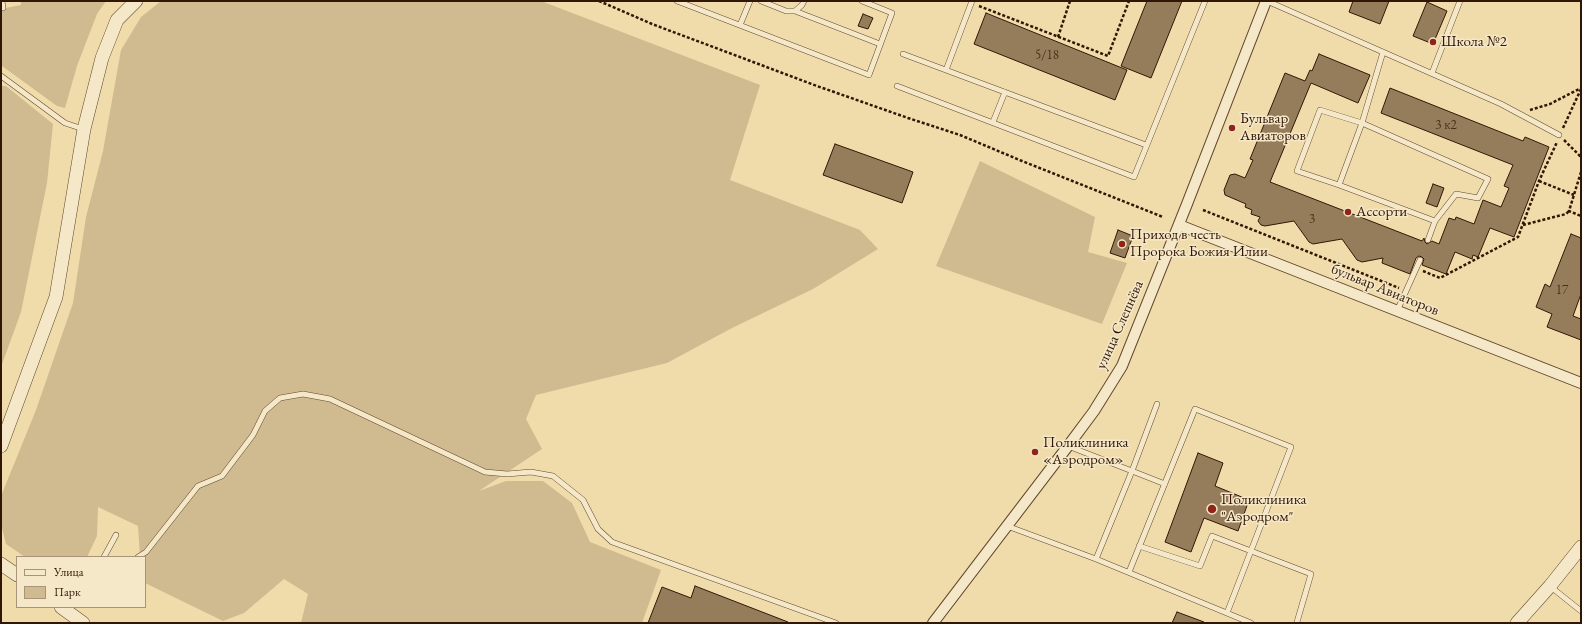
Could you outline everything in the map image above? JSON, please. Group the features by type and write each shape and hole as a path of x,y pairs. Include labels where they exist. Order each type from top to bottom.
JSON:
{"street":[{"path":"1,446 56,297 84,129 100,65 117,20 136,1"},
{"name":"улица Слепнёва","path":"933,623 1094,411 1122,366 1179,225 1266,1"},
{"name":"бульвар Авиаторов","path":"1179,225 1581,383"},
{"path":"1517,623 1550,586 1581,547"},
{"path":"1,564 16,575"},
{"path":"68,610 83,623"}],"lane":[{"path":"2,1 3,8"},
{"path":"677,1 868,75 892,13 862,1"},
{"path":"740,25 750,1"},
{"path":"761,1 786,11 795,11 880,44"},
{"path":"795,11 804,1"},
{"path":"897,86 1134,176 1205,1"},
{"path":"1266,1 1501,104 1560,135"},
{"path":"1432,73 1460,1"},
{"path":"946,70 972,2"},
{"path":"1339,185 1362,124 1383,52"},
{"path":"903,54 1146,145"},
{"path":"1,76 65,123 84,129"},
{"path":"993,122 1004,92"},
{"path":"1428,240 1435,221 1456,194 1478,198 1488,179 1362,124 1320,110 1297,171 1435,221"},
{"path":"1397,311 1405,290 1420,260"},
{"path":"140,556 146,552 198,486 222,476 254,435 265,411 280,398 303,394 330,399 485,472 507,474 531,472 553,476 583,500 598,529 612,542 836,623"},
{"path":"1096,558 1132,471 1157,404"},
{"path":"1129,572 1195,409 1291,447 1227,613"},
{"path":"1068,446 1165,484"},
{"path":"1008,526 1096,558 1251,623"},
{"path":"105,556 116,535"},
{"path":"1140,546 1200,566 1212,536 1312,574 1298,622"},
{"path":"1550,586 1581,611"}],"path":[{"path":"599,1 652,24 817,86 960,135 1163,216"},
{"path":"1058,37 1070,1"},
{"path":"972,2 1108,56 1129,1"},
{"path":"1417,268 1440,278 1518,237 1540,181 1581,89"},
{"path":"1530,110 1550,104 1581,89"},
{"path":"1560,135 1581,157"},
{"path":"1523,225 1566,214 1569,211 1581,172"},
{"path":"1540,181 1574,195"},
{"path":"1203,210 1405,290"},
{"path":"1569,211 1581,216"}],"green space":[{"path":"21,1 106,1 97,14 77,66 65,108 57,106 2,66 1,9 21,5"},
{"path":"161,1 541,1 760,85 730,180 860,230 878,249 813,289 732,328 667,363 536,395 526,419 542,449 479,491 506,481 543,481 572,503 590,542 661,570 642,623 301,623 308,594 284,579 244,613 223,621 146,583 146,556 140,556 138,526 98,507 97,536 87,556 24,556 6,544 1,524 1,496 36,410 73,303 86,217 103,151 121,50 141,17"},
{"path":"1,86 6,86 53,124 47,183 21,312 1,367"},
{"path":"980,161 1095,217 1088,252 1127,263 1102,324 936,266"}],"building":[{"path":"1147,1 1182,1 1151,78 1121,66"},
{"path":"1353,1 1389,1 1380,24 1349,12"},
{"path":"1427,2 1447,11 1433,44 1413,36"},
{"path":"986,13 1127,70 1115,100 974,44"},
{"path":"863,14 873,18 868,29 858,26"},
{"path":"1319,54 1370,75 1358,103 1311,83 1270,182 1422,241 1424,238 1427,244 1432,241 1439,244 1449,218 1455,220 1456,217 1474,224 1483,200 1501,207 1509,188 1504,186 1513,165 1381,113 1390,88 1523,141 1525,137 1549,147 1514,237 1490,228 1478,257 1473,255 1472,259 1455,252 1446,274 1422,265 1424,259 1419,256 1416,258 1410,274 1382,263 1383,258 1362,262 1357,260 1342,239 1313,244 1309,242 1294,221 1265,226 1261,225 1258,221 1260,217 1251,214 1252,210 1245,207 1246,204 1225,195 1224,190 1230,175 1235,174 1245,178 1253,160 1250,159 1285,73 1305,81 1310,70 1312,71"},
{"path":"835,144 913,172 902,203 823,175"},
{"path":"1433,184 1444,188 1437,207 1426,203"},
{"name":"Приход в честь Пророка Божия Илии","path":"1118,230 1133,236 1125,258 1110,253"},
{"path":"1571,234 1581,238 1581,294 1573,316 1581,319 1581,340 1547,327 1552,314 1536,307 1545,284 1550,287"},
{"name":"Поликлиника \"Аэродром\"","path":"1198,453 1223,463 1215,486 1249,500 1238,531 1204,518 1191,552 1165,542"},
{"path":"695,586 788,623 648,623 662,587 691,598"},
{"path":"1177,612 1204,622 1172,623"}],"place":[{"name":"Школа №2","path":"1433,42"},
{"name":"Бульвар Авиаторов","path":"1232,128"},
{"name":"Ассорти","path":"1348,212"},
{"name":"Приход в честь Пророка Божия Илии","path":"1122,244"},
{"name":"Поликлиника «Аэродром»","path":"1035,452"},
{"name":"Поликлиника \"Аэродром\"","path":"1212,509"}]}
